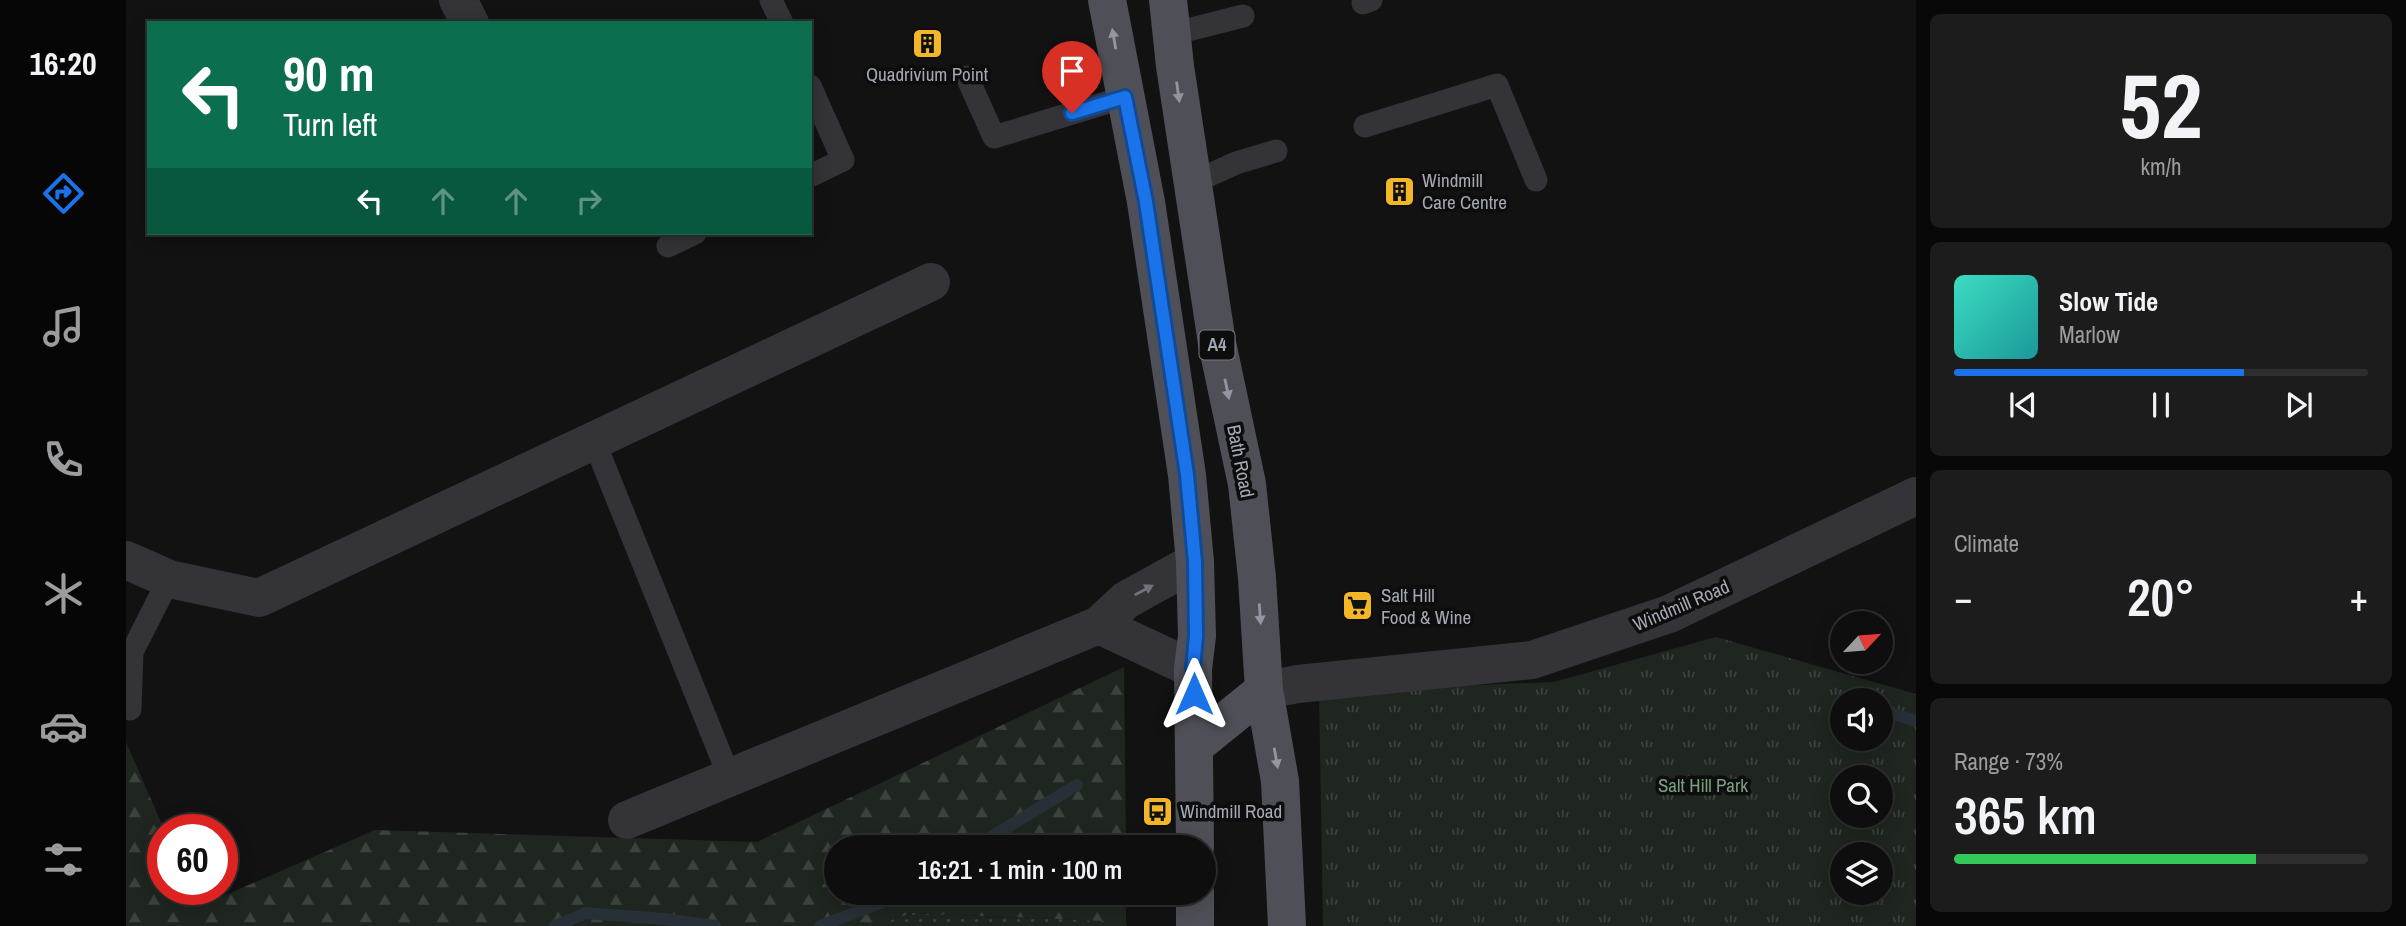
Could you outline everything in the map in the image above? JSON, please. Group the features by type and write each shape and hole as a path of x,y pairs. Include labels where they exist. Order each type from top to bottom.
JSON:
{"main road":[{"path":"1107,0 1146,202 1187,475 1195,562 1195,835"},
{"name":"Bath Road","path":"1170,17 1217,343 1247,484 1257,578 1264,691 1280,781 1287,926"},
{"path":"1146,202 1192,183"},
{"path":"1167,350 1217,343"},
{"path":"1196,745 1264,691"},
{"path":"1195,905 1195,926"}],"street":[{"path":"458,0 469,21"},
{"path":"126,560 169,579 259,598 931,282"},
{"name":"Windmill Road","path":"1264,691 1298,684 1532,660 1669,614 1916,496"},
{"path":"627,820 1099,625 1126,600 1195,562"},
{"path":"1099,625 1193,669"}],"lane":[{"path":"771,0 781,21"},
{"path":"1170,17 1243,16"},
{"path":"967,77 994,137 1125,97"},
{"path":"1365,126 1497,85 1536,180"},
{"path":"812,90 844,160 812,175"},
{"path":"1192,183 1236,163 1276,151"},
{"path":"668,246 691,235"},
{"path":"594,441 729,776"},
{"path":"130,709 132,652 169,579"}],"green space":[{"name":"Salt Hill Park","path":"1716,637 1830,669 1830,674 1846,674 1916,694 1916,926 1323,926 1319,691 1554,682"},
{"path":"1124,667 1126,835 824,835 824,905 1126,905 1126,922 913,913 871,926 126,926 126,742 157,814 147,814 147,905 238,905 238,890 375,830 757,842"},
{"path":"913,913 1126,922 1127,926 871,926"}],"waterway":[{"path":"1893,714 1916,721"},
{"path":"995,835 1077,785"},
{"path":"820,926 875,905"},
{"path":"555,926 586,913 715,926"}],"place":[{"name":"Quadrivium Point","path":"927,43"},
{"name":"Windmill Care Centre","path":"1399,191"},
{"name":"Salt Hill Food & Wine","path":"1358,606"},
{"name":"Windmill Road","path":"1157,811"}],"route":[{"path":"1072,113 1125,97 1146,202 1187,475 1195,562 1194,694"}]}
